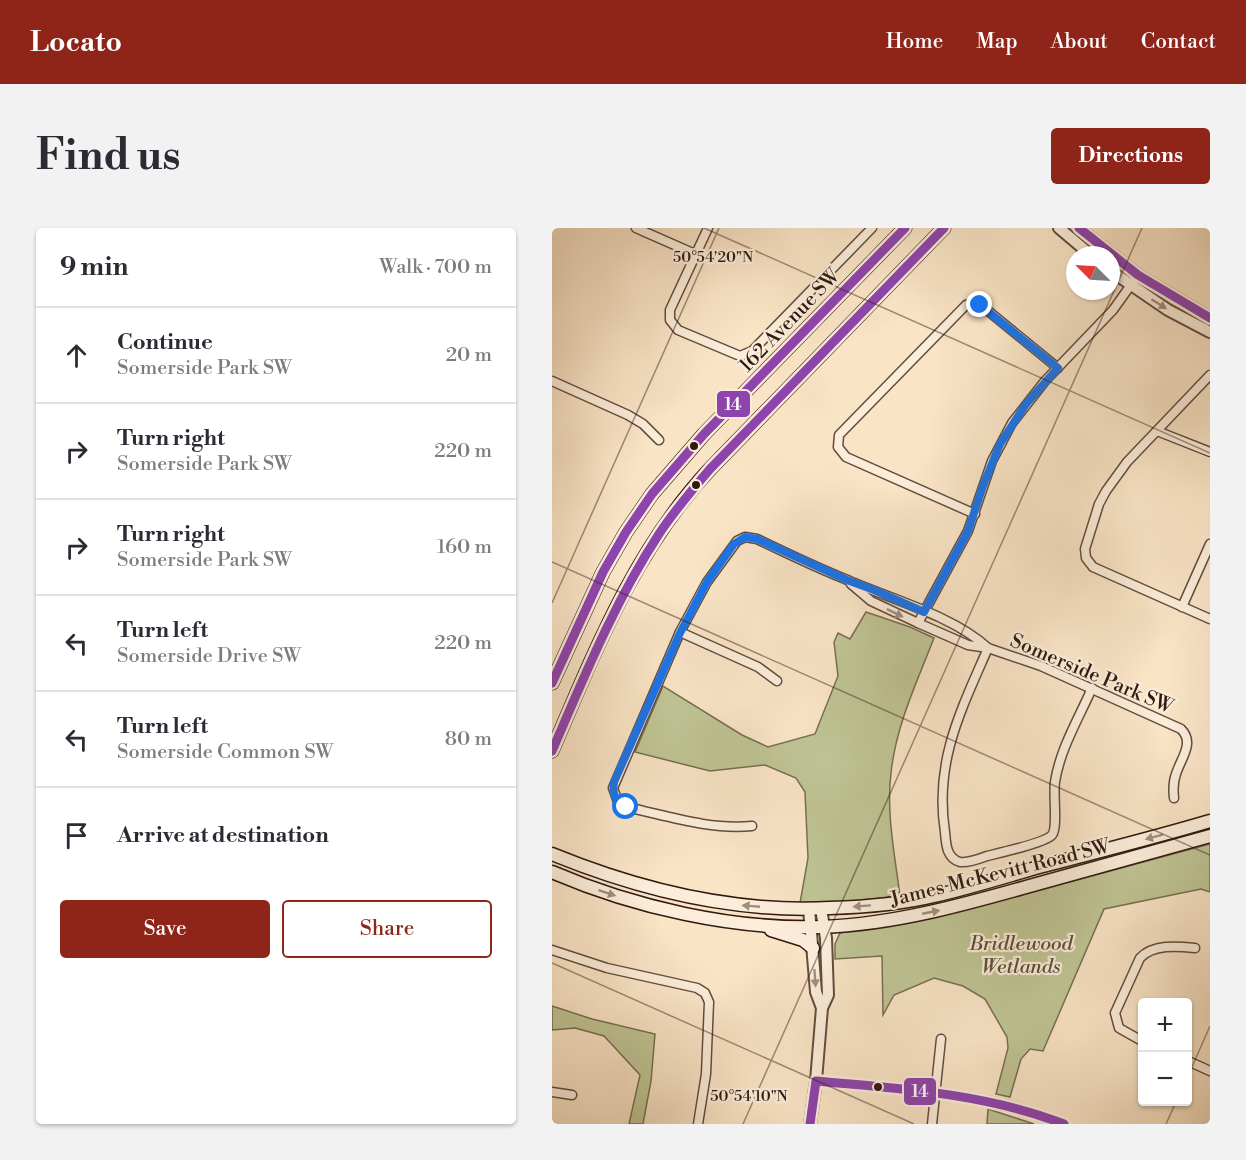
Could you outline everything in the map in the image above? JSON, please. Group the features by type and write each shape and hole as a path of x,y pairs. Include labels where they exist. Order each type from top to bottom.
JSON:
{"main road":[{"name":"162 Avenue SW","path":"552,683 603,572 626,532 652,494 690,449 905,228"},
{"path":"552,751 622,595 646,552 675,510 710,468 944,228"},
{"name":"James McKevitt Road SW","path":"552,854 616,879 661,891 724,903 815,909 876,905 933,896 1210,821"},
{"name":"James McKevitt Road SW","path":"552,872 600,891 654,907 759,925 824,927 884,921 941,910 1210,836"},
{"path":"759,925 803,940 813,948"}],"street":[{"path":"636,228 695,254"},
{"path":"708,228 670,310 670,320 678,330 732,354 745,355 760,344 872,228"},
{"path":"1059,228 1080,246"},
{"path":"1079,228 1138,275 1210,318"},
{"path":"918,623 960,547 975,514 992,461 1012,423 1058,368 1113,310 1138,275"},
{"path":"1120,277 1168,310 1210,332"},
{"path":"975,514 846,457 838,447 839,435 966,305 982,306 1058,368"},
{"path":"1210,375 1127,462 1106,491 1096,514 1085,553 1088,563 1093,567 1210,619"},
{"path":"552,381 628,415 643,424 658,440"},
{"path":"1157,431 1210,452"},
{"name":"Somerside Park SW","path":"752,826 736,828 706,825 626,807 616,799 613,792 614,782 680,633 707,582 734,544 742,538 757,539 974,634 988,648"},
{"path":"1182,607 1210,544"},
{"name":"Somerside Park SW","path":"847,580 871,601 918,623 968,645 988,648 1041,666 1178,727 1185,732 1188,746 1176,774 1174,798"},
{"path":"680,633 758,666 777,681"},
{"path":"988,648 956,723 944,771 942,817 947,847 952,857 959,861 966,862 1004,852 1052,836 1056,826 1053,799 1058,768 1092,688"},
{"path":"810,1124 822,1008 828,995 824,927 815,909"},
{"path":"815,909 810,927 816,992 822,1008"},
{"path":"1138,1038 1119,1028 1115,1013 1140,958 1146,952 1159,948 1180,946 1195,948"},
{"path":"552,950 607,968 697,988 707,995 709,1002 708,1056 698,1124"},
{"path":"932,1124 941,1039"},
{"path":"1192,1063 1210,1071"},
{"path":"816,1082 1000,1102 1036,1112 1064,1124"},
{"path":"552,1092 572,1095"}],"green space":[{"path":"866,612 934,638 902,721 891,773 890,819 900,896 832,903 800,903 808,858 805,792 796,778 765,765 710,771 635,752 663,686 742,735 768,747 815,734 838,676 834,642 838,633 850,639"},
{"name":"Bridlewood Wetlands","path":"1210,844 1210,892 1201,889 1104,909 1043,1051 1030,1049 1021,1059 1010,1097 996,1094 1008,1048 1007,1037 985,999 963,986 934,978 894,995 883,1015 882,956 835,959 835,944 840,933 958,912"},
{"path":"552,1006 592,1019 655,1034 651,1081 643,1124 629,1124 640,1075 604,1036 575,1028 552,1030"},
{"path":"988,1109 1034,1124 987,1124"}],"transit line":[{"name":"14","path":"552,683 603,572 626,532 652,494 704,434 905,228"},
{"name":"14","path":"552,751 614,613 643,560 671,517 710,469 944,228"},
{"name":"14","path":"1079,228 1138,275 1210,318"},
{"name":"14","path":"810,1124 816,1081 911,1090 973,1099 1003,1105 1064,1124"}],"route":[{"path":"626,807 618,802 614,795 614,782 690,612 707,582 734,544 742,538 757,539 924,612 968,531 1000,444 1026,404 1058,368 980,305"}]}
